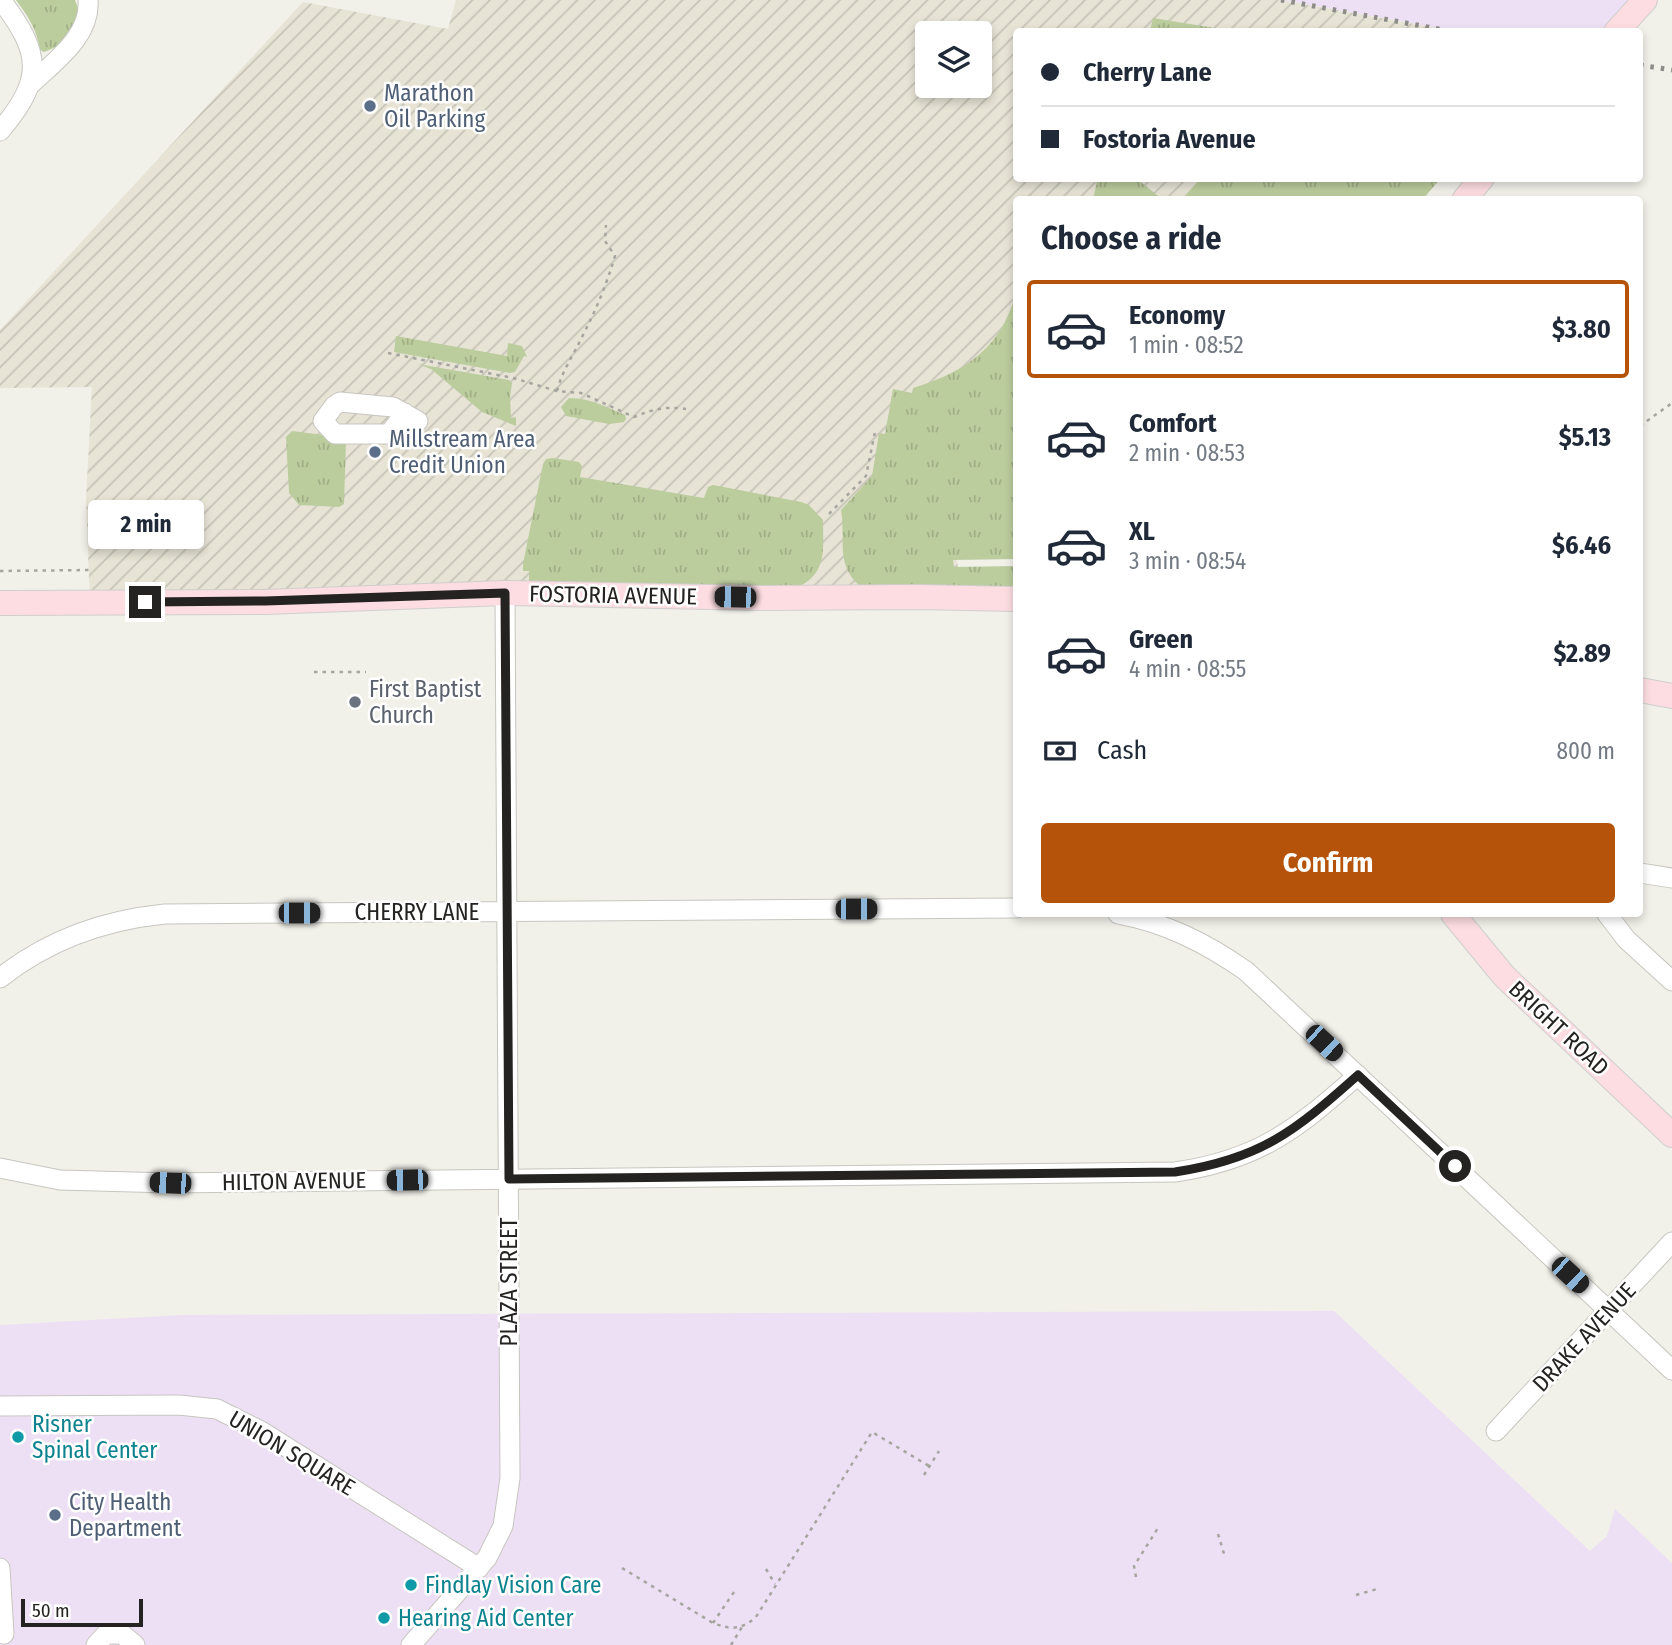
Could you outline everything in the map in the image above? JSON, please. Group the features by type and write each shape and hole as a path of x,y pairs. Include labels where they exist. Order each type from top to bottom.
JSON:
{"main road":[{"path":"1620,28 1645,0"},
{"path":"1467,196 1479,182"},
{"name":"FOSTORIA AVENUE","path":"0,603 265,601 505,593 1013,599"},
{"path":"1643,691 1672,696"},
{"name":"BRIGHT ROAD","path":"1455,917 1504,976 1672,1135"}],"street":[{"path":"0,131 19,110 31,84 33,67 29,45 1,0"},
{"path":"31,84 80,34 89,13 88,0"},
{"path":"341,402 393,407 406,420 389,433 335,434 325,418 334,406 341,402"},
{"name":"PLAZA STREET","path":"411,1645 488,1558 503,1526 510,1478 505,593"},
{"path":"1643,873 1672,878"},
{"name":"CHERRY LANE","path":"0,978 28,958 71,936 153,915 1013,908"},
{"path":"1133,917 1184,933 1226,957 1273,995 1672,1370"},
{"path":"1608,917 1626,939 1672,981"},
{"name":"HILTON AVENUE","path":"0,1168 60,1180 170,1183 1175,1172 1223,1163 1269,1144 1310,1118 1358,1075"},
{"name":"DRAKE AVENUE","path":"1496,1431 1672,1242"},
{"name":"UNION SQUARE","path":"0,1406 179,1405 217,1409 261,1431 479,1569"},
{"path":"0,1569 4,1634"},
{"path":"96,1645 106,1634 122,1634 135,1645"}],"path":[{"path":"557,391 561,373 570,361 604,293 615,256 605,240 606,226"},
{"path":"388,354 513,378 557,391 581,393 634,417 651,409 669,406 686,409"},
{"path":"1643,424 1672,403"},
{"path":"829,514 866,476 875,432"},
{"path":"0,571 89,570"},
{"path":"314,672 366,671"},
{"path":"732,1645 742,1627 756,1617 872,1432 929,1466"},
{"path":"924,1475 939,1451"},
{"path":"1136,1577 1134,1566 1158,1528"},
{"path":"1218,1534 1225,1557"},
{"path":"622,1568 713,1623 727,1629 742,1627"},
{"path":"766,1569 776,1585"},
{"path":"783,1575 788,1578"},
{"path":"713,1623 736,1589"},
{"path":"1356,1595 1377,1589"}],"shaded area":[{"path":"456,0 1281,0 1437,28 1013,28 1013,182 1307,182 1293,196 1013,196 1013,496 956,557 964,597 90,603 86,499 92,387 0,388 0,330 303,2 448,29"},
{"path":"1282,0 1645,0 1620,28 1438,28"},
{"path":"1334,1311 1590,1551 1607,1536 1615,1509 1672,1563 1672,1645 0,1645 0,1325 181,1315"}],"green space":[{"path":"16,0 75,0 79,11 74,25 63,41 44,52 40,50 37,36"},
{"path":"1153,18 1215,28 1151,28"},
{"path":"1097,182 1141,182 1158,196 1094,196"},
{"path":"1197,182 1437,182 1426,196 1185,196"},
{"path":"1013,302 1013,559 953,560 954,567 1013,566 1013,586 860,586 852,578 844,560 841,510 872,476 879,433 885,434 893,389 912,393 913,388 966,364 992,341"},
{"path":"396,336 507,356 508,343 522,346 527,357 524,356 515,372 510,373 394,352"},
{"path":"418,364 509,380 512,383 511,418 516,417 516,426 482,412 431,369"},
{"path":"569,398 598,404 625,415 626,419 624,422 609,424 566,416 561,407"},
{"path":"292,431 346,441 344,504 339,507 299,505 289,493 286,437"},
{"path":"546,459 579,462 582,466 580,477 704,498 708,487 713,485 809,505 823,520 823,550 819,567 815,575 798,587 529,581 529,571 523,571 523,564 543,464"}],"railway":[{"path":"1281,0 1433,28"},
{"path":"1643,65 1672,70"}],"place":[{"name":"Marathon Oil Parking","path":"370,106"},
{"name":"Millstream Area Credit Union","path":"375,452"},
{"name":"First Baptist Church","path":"355,702"},
{"name":"Risner Spinal Center","path":"18,1437"},
{"name":"City Health Department","path":"55,1515"},
{"name":"Findlay Vision Care","path":"411,1585"},
{"name":"Hearing Aid Center","path":"384,1618"}],"route":[{"path":"145,602 505,593 509,1179 1175,1172 1223,1163 1269,1144 1310,1118 1358,1075 1455,1166"}]}
